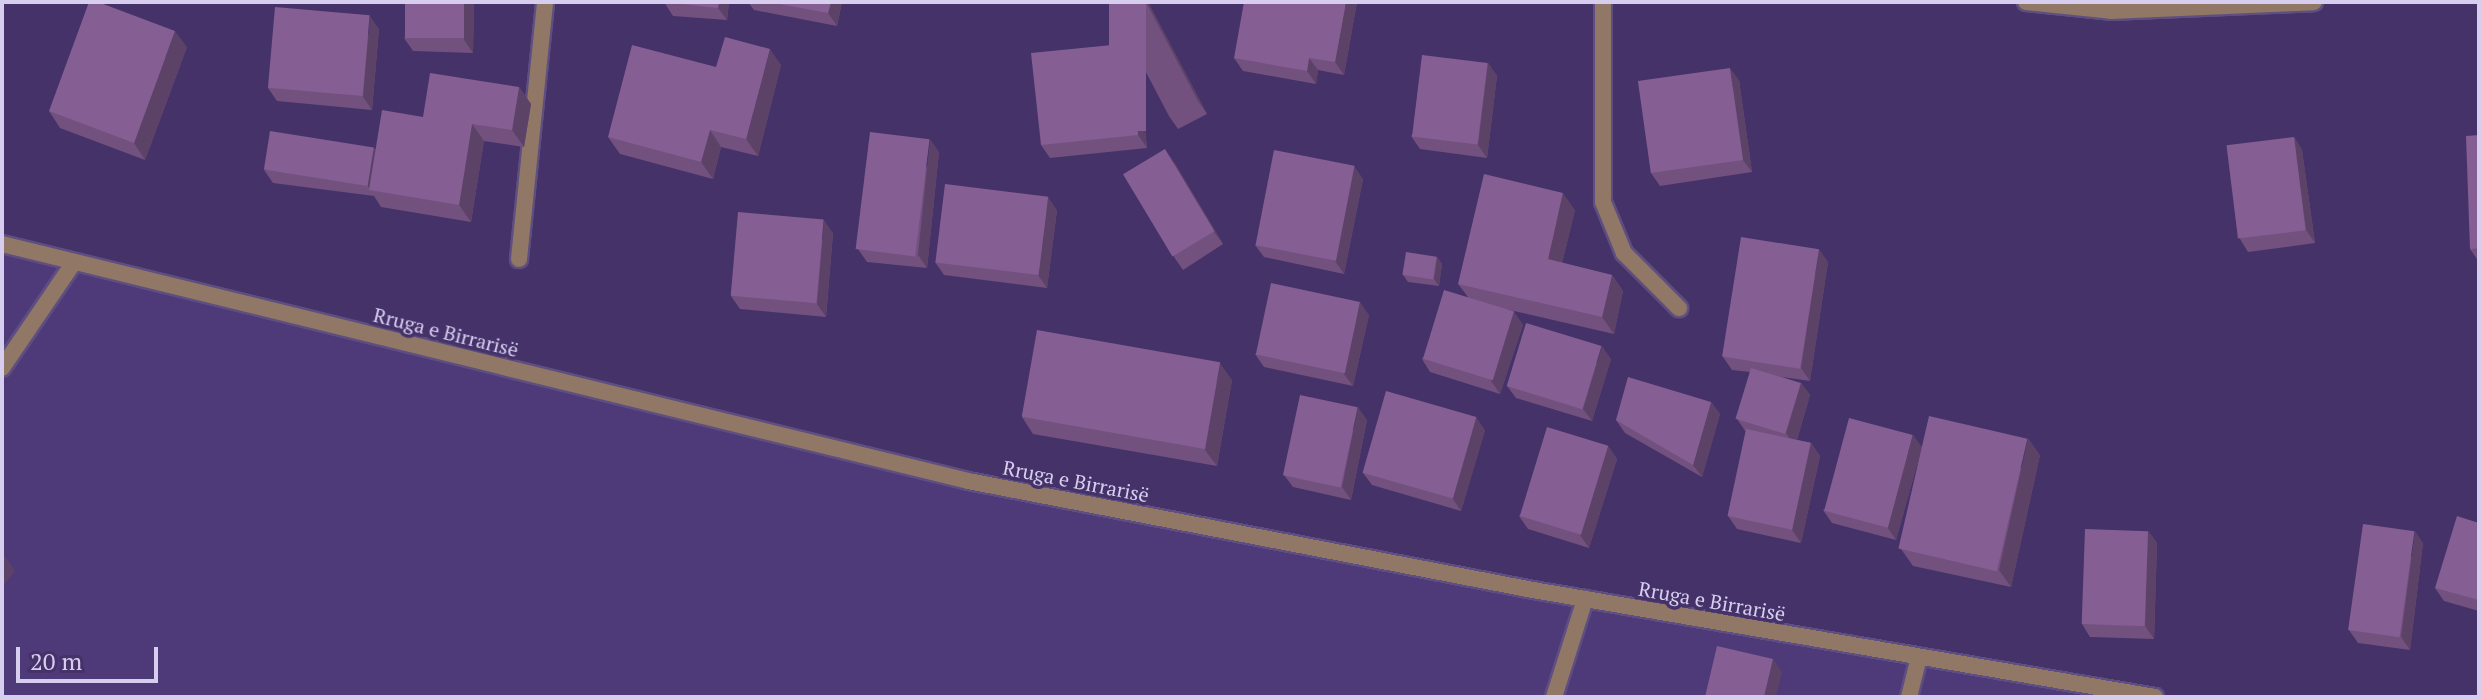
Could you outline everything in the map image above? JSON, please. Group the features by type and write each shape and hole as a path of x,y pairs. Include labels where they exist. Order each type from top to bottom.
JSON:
{"street":[{"path":"519,259 545,2"},
{"path":"1603,2 1603,202 1624,253 1679,308"},
{"path":"2026,2 2111,11 2314,2"},
{"name":"Rruga e Birrarisë","path":"2,244 968,481 1585,599 2155,697"},
{"path":"2,368 74,262"},
{"path":"1554,697 1585,599"},
{"path":"1909,697 1919,657"}],"shaded area":[{"path":"2,244 968,481 2155,697 2,697"}],"building":[{"path":"89,2 98,2 175,31 134,143 49,111"},
{"path":"405,2 464,2 464,38 405,38"},
{"path":"664,2 719,2 718,8"},
{"path":"769,2 831,2 828,13"},
{"path":"1109,2 1146,2 1146,131 1109,131"},
{"path":"1244,2 1346,2 1335,62 1309,58 1307,71 1234,58"},
{"path":"275,7 370,15 363,96 268,88"},
{"path":"725,37 770,49 746,139 710,130 701,162 608,137 632,45 716,67"},
{"path":"1112,45 1115,82 1132,81 1138,135 1041,145 1031,53"},
{"path":"1422,55 1488,63 1478,144 1412,136"},
{"path":"1730,68 1743,160 1651,173 1638,81"},
{"path":"430,73 519,87 512,130 472,124 459,205 369,190 382,110 423,117"},
{"path":"270,131 374,147 368,186 264,170"},
{"path":"870,132 930,139 915,256 856,249"},
{"path":"2479,135 2479,248 2470,249 2466,136"},
{"path":"2294,137 2305,230 2238,239 2227,145"},
{"path":"1165,149 1214,231 1172,257 1123,174"},
{"path":"1274,150 1354,166 1336,261 1255,245"},
{"path":"1484,174 1563,193 1548,259 1612,275 1602,317 1458,284"},
{"path":"945,184 1048,197 1039,275 935,262"},
{"path":"738,212 824,219 816,303 731,296"},
{"path":"1741,237 1819,249 1800,369 1722,357"},
{"path":"1406,252 1437,257 1433,280 1402,275"},
{"path":"1271,283 1360,302 1345,373 1256,354"},
{"path":"1444,290 1514,311 1493,380 1423,359"},
{"path":"1526,323 1602,346 1582,409 1507,386"},
{"path":"1037,330 1220,362 1205,449 1022,417"},
{"path":"1751,368 1801,383 1785,434 1736,419"},
{"path":"1628,377 1711,402 1693,465 1616,420"},
{"path":"1386,391 1476,417 1453,499 1363,473"},
{"path":"1300,395 1358,407 1341,487 1283,475"},
{"path":"1929,416 2027,439 1997,571 1898,549"},
{"path":"1849,418 1913,435 1888,528 1824,511"},
{"path":"1547,427 1608,446 1581,535 1520,516"},
{"path":"1746,429 1811,443 1792,530 1727,516"},
{"path":"2457,516 2479,523 2479,600 2435,588"},
{"path":"2363,524 2414,531 2400,637 2348,630"},
{"path":"2085,529 2148,531 2145,626 2082,624"},
{"path":"1717,646 1773,659 1764,697 1705,697"}]}
